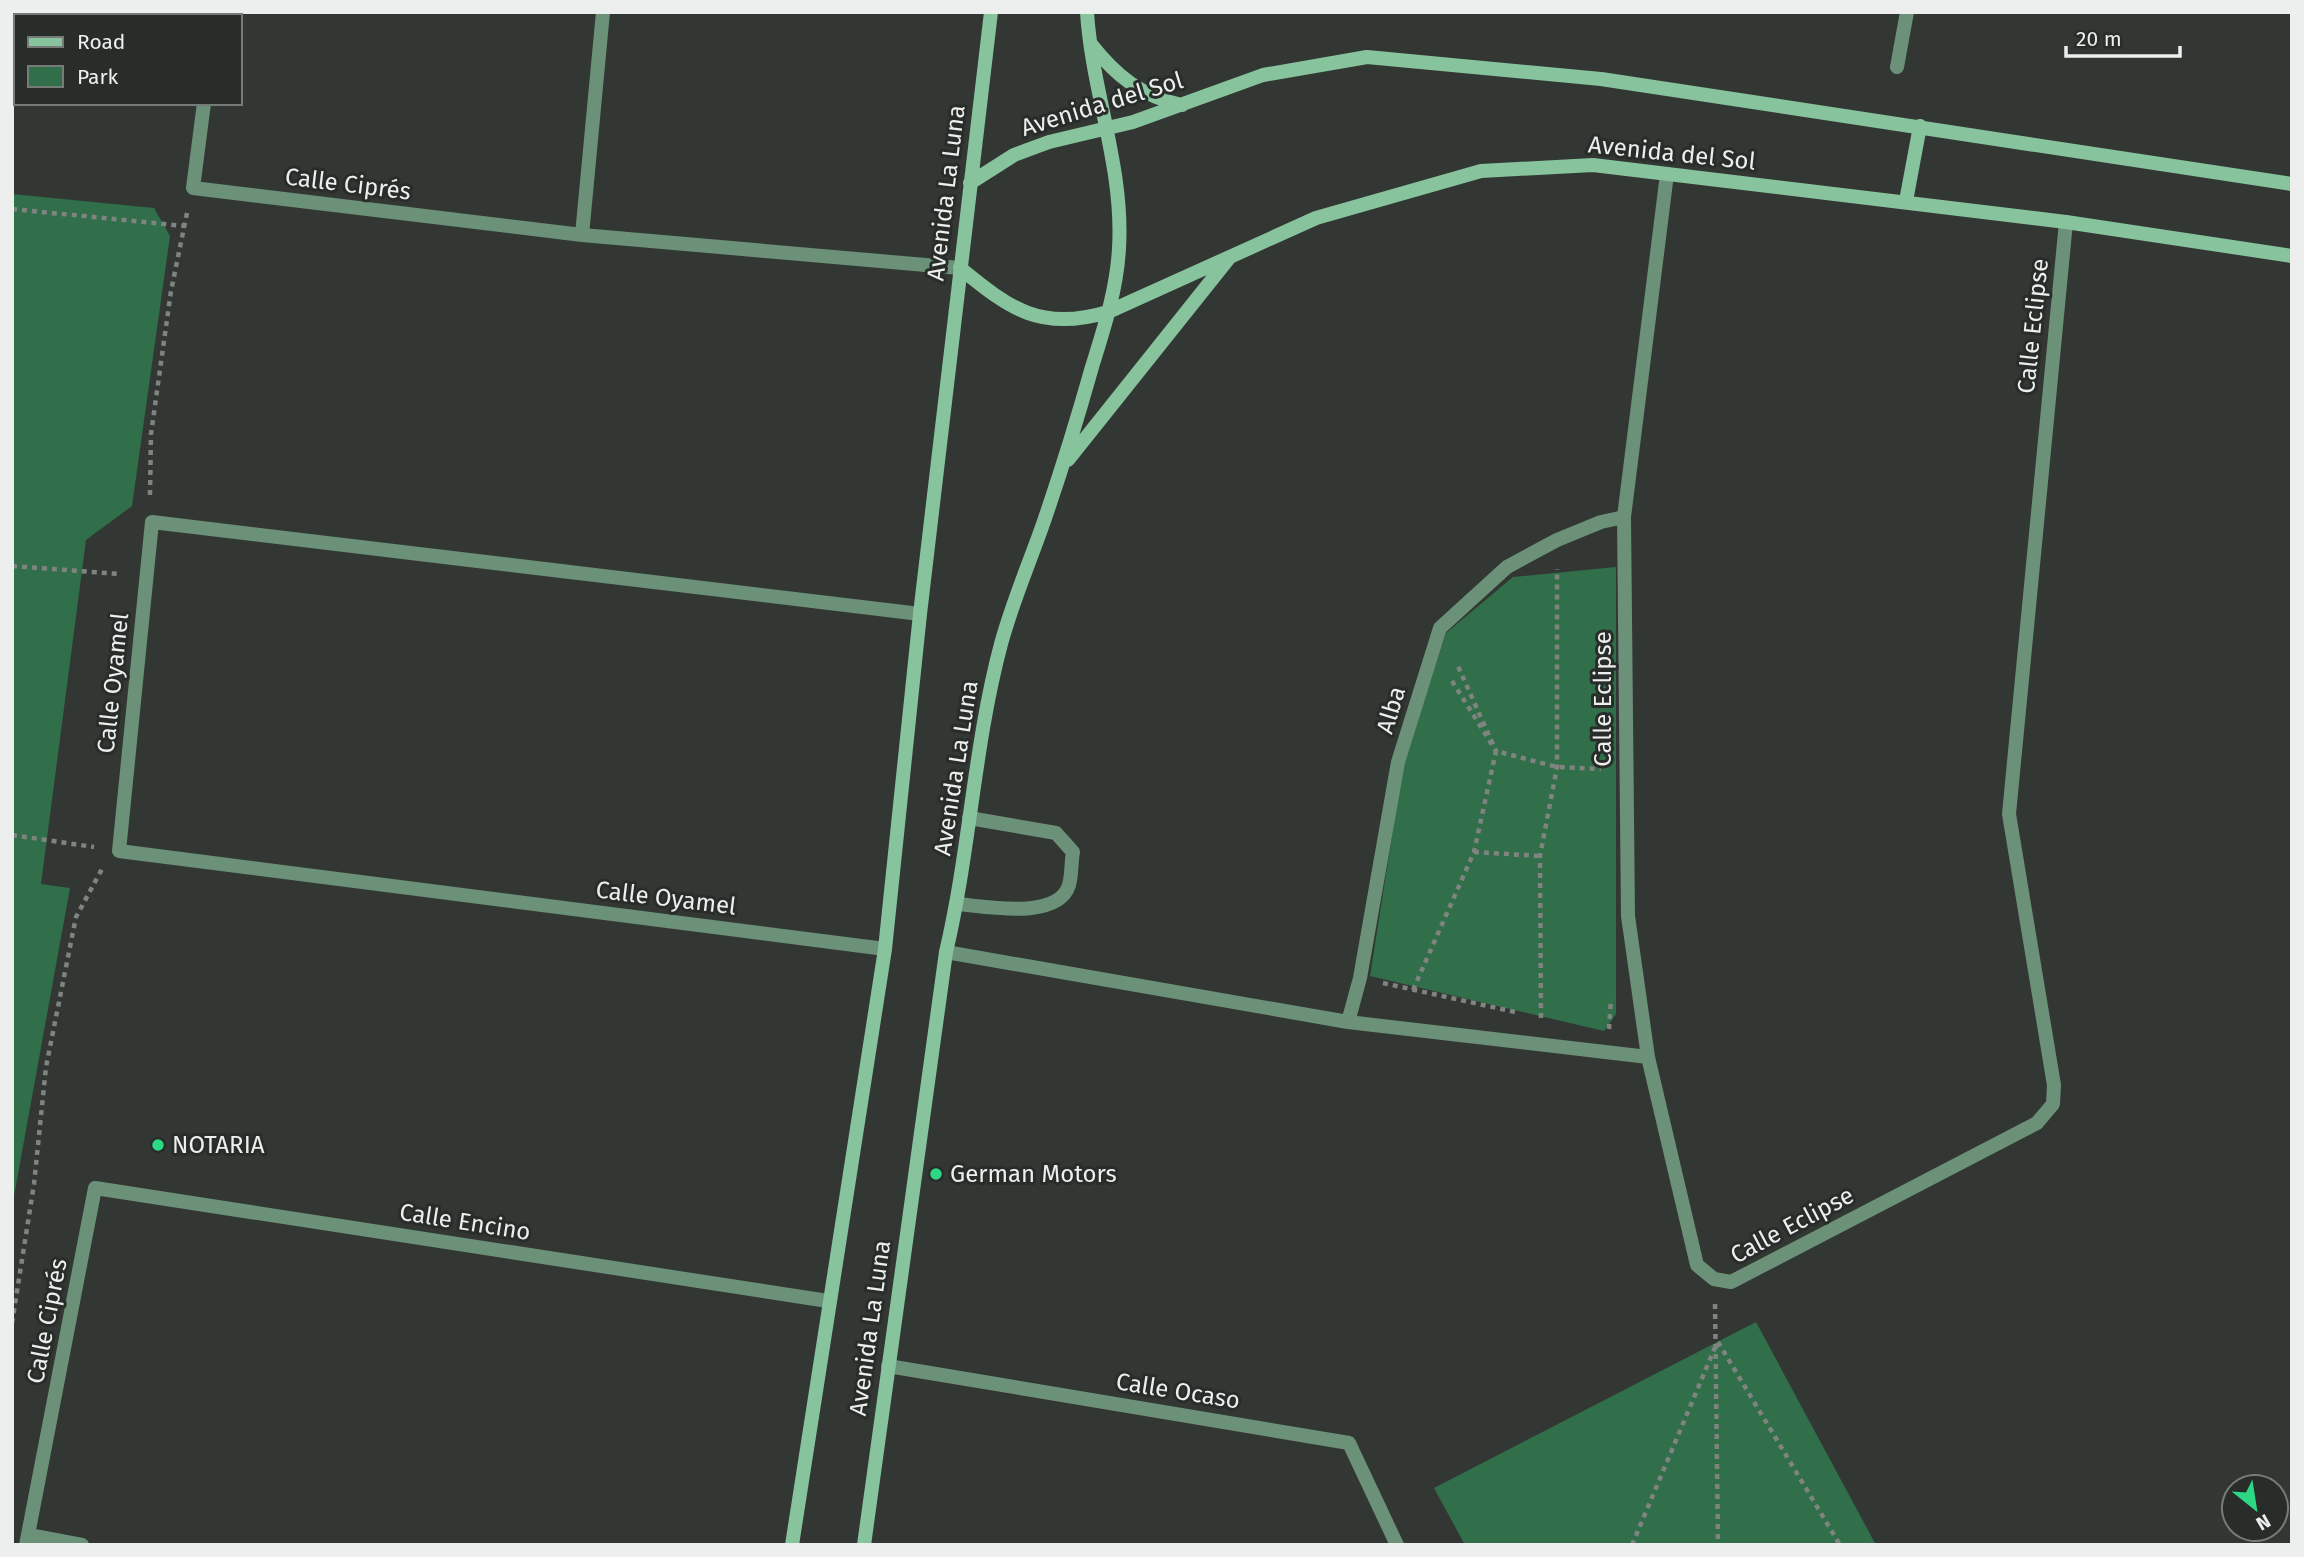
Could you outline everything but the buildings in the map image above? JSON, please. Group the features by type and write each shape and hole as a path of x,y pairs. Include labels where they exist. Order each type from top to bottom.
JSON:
{"main road":[{"name":"Avenida La Luna","path":"792,1545 885,949 920,614 991,12"},
{"name":"Avenida La Luna","path":"864,1545 946,952 957,904 978,750 1001,643 1063,467 1108,312 1119,249 1119,211 1113,162 1104,130 1087,12"},
{"path":"1090,43 1128,83 1152,97 1183,105"},
{"name":"Avenida del Sol","path":"970,183 1022,152 1183,105 1263,75 1367,57 1601,79 2292,184"},
{"path":"1906,201 1920,126"},
{"name":"Avenida del Sol","path":"960,268 1002,301 1037,318 1068,321 1108,312 1316,218 1480,171 1593,165 1906,201 2292,256"},
{"path":"1063,467 1233,254"}],"street":[{"path":"582,235 603,12"},
{"path":"1897,67 1907,12"},
{"path":"192,188 204,105"},
{"name":"Calle Eclipse","path":"1667,174 1624,517 1628,916 1648,1057 1698,1265 1714,1279 1731,1282 2037,1123 2053,1104 2053,1084 2008,814 2066,222"},
{"name":"Calle Ciprés","path":"192,188 582,235 960,268"},
{"path":"1440,628 1507,567 1557,540 1601,522 1624,517"},
{"path":"152,522 920,614"},
{"name":"Calle Oyamel","path":"152,522 119,850 885,949"},
{"name":"Alba","path":"1348,1022 1360,978 1398,762 1440,628"},
{"path":"957,904 1027,909 1050,906 1069,888 1073,852 1056,833 969,818"},
{"path":"946,952 1348,1022 1648,1057"},
{"name":"Calle Ciprés","path":"28,1540 95,1188"},
{"name":"Calle Encino","path":"95,1188 828,1301"},
{"name":"Calle Ocaso","path":"888,1366 1349,1443 1397,1545"},
{"path":"28,1540 82,1545"}],"path":[{"path":"152,522 149,481 151,435 171,291 192,188"},
{"path":"12,209 185,226"},
{"path":"1541,1018 1541,856 1557,767 1557,540"},
{"path":"12,566 147,576"},
{"path":"1413,990 1474,852 1496,751 1440,628"},
{"path":"1433,651 1496,751 1557,767 1626,771"},
{"path":"12,835 119,850"},
{"path":"12,1323 34,1184 46,1067 76,917 100,872 119,850"},
{"path":"1474,852 1541,856"},
{"path":"1360,978 1555,1020"},
{"path":"1595,1029 1609,1032 1612,991"},
{"path":"1714,1279 1718,1341 1717,1545"},
{"path":"1718,1341 1840,1545"},
{"path":"1632,1545 1718,1341"}],"green space":[{"path":"12,194 154,208 170,236 132,506 86,540 41,884 70,888 12,1207"},
{"path":"1616,567 1616,1014 1604,1031 1370,976 1403,766 1446,633 1513,577"},
{"path":"1756,1322 1876,1545 1465,1545 1434,1488"}],"place":[{"name":"NOTARIA","path":"158,1145"},
{"name":"German Motors","path":"936,1174"}]}
